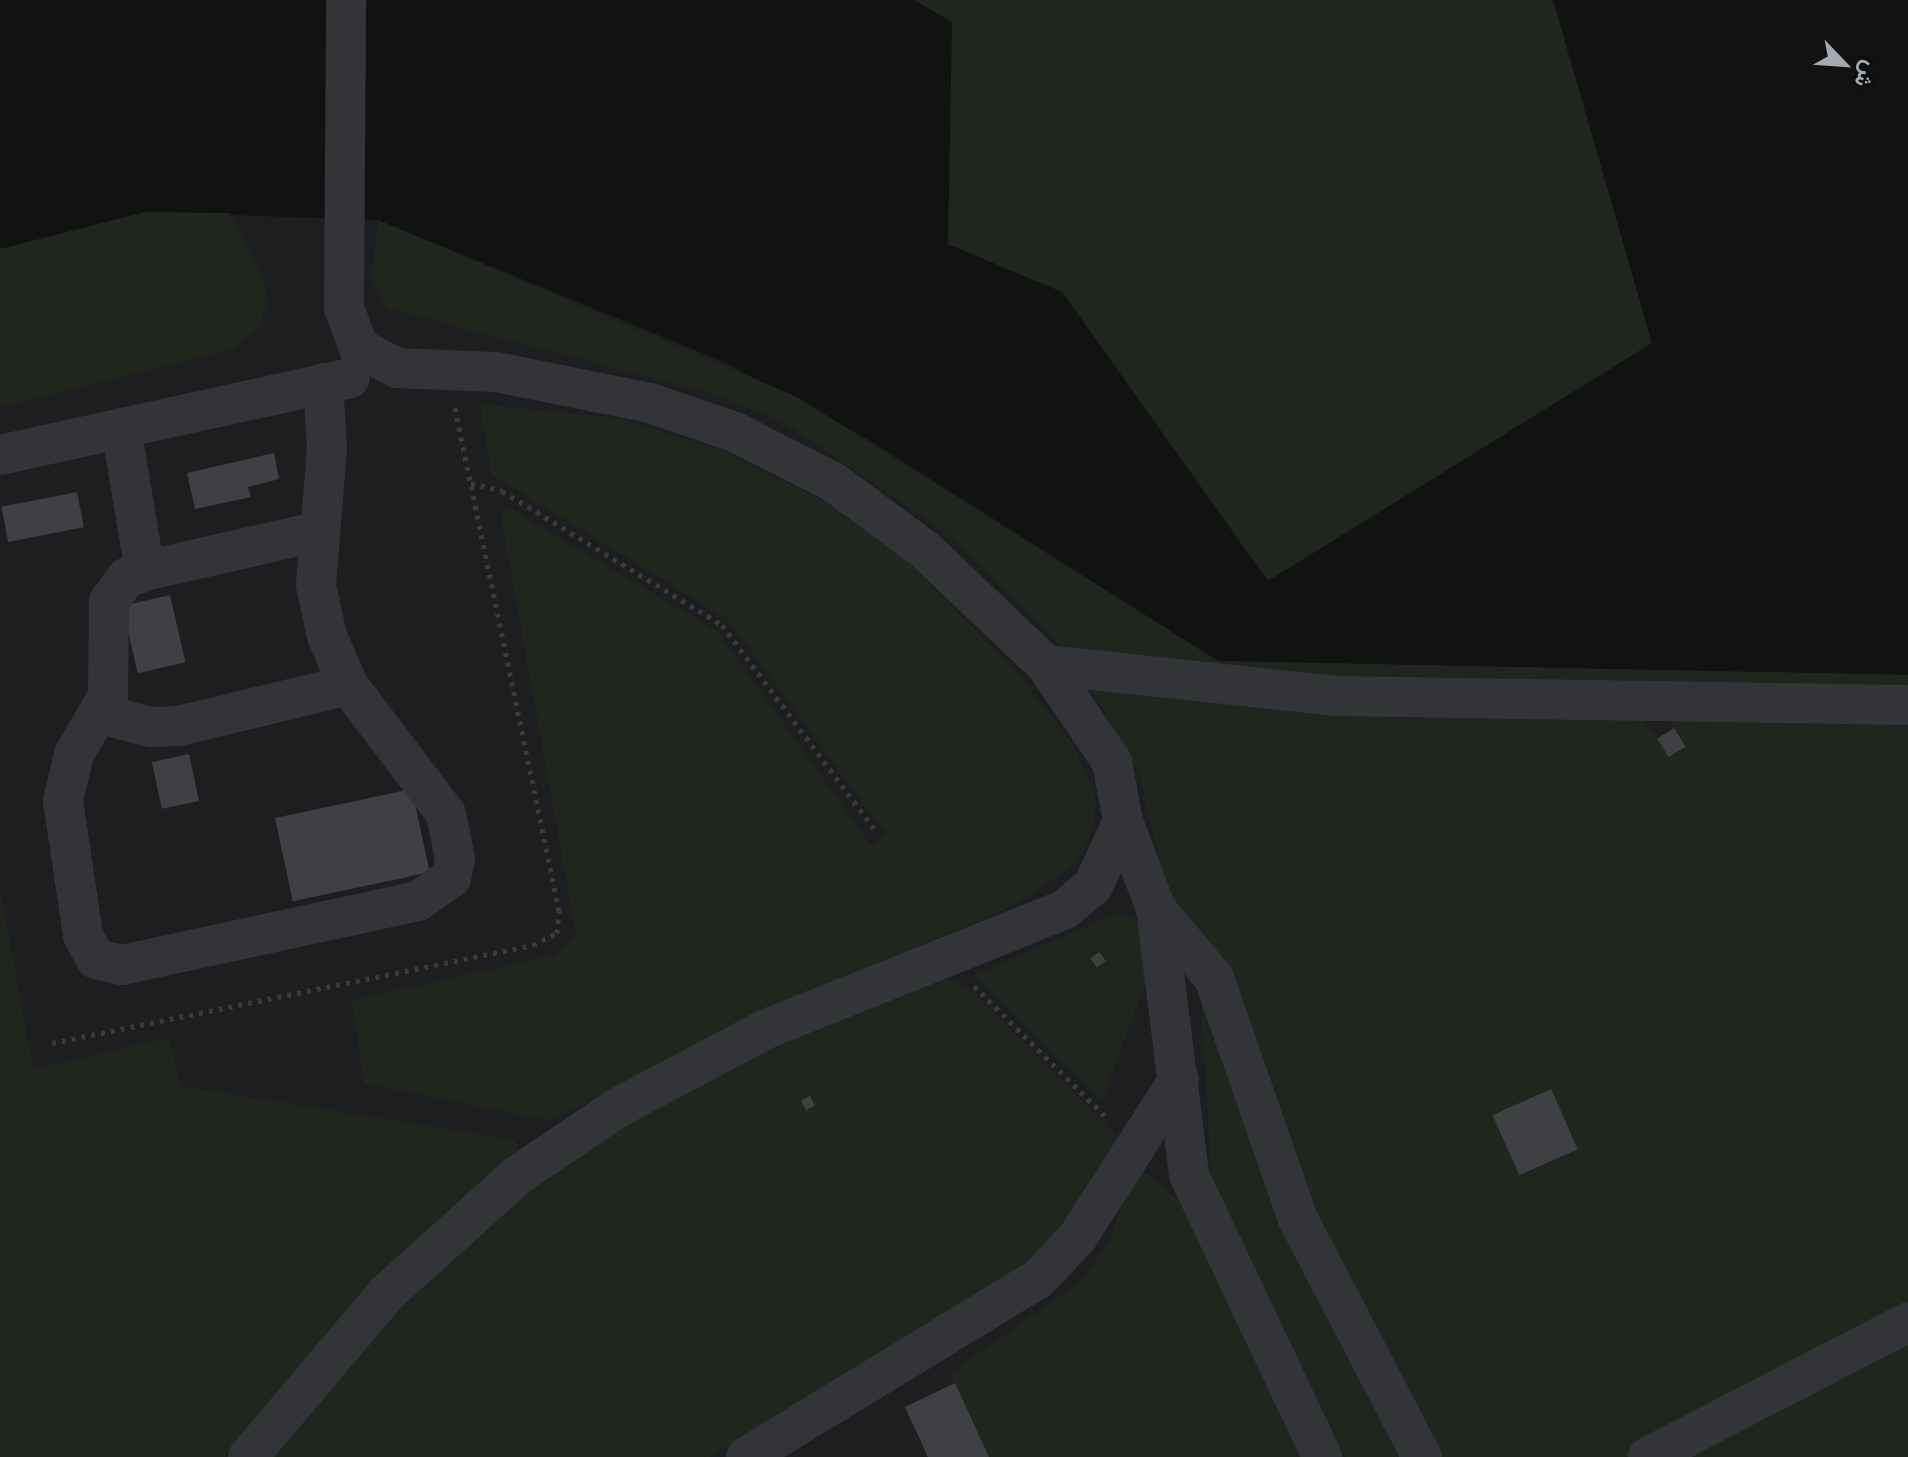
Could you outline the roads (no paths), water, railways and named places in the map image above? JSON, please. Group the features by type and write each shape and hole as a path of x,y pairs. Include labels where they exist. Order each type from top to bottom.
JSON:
{"lane":[{"path":"346,0 344,308 359,348 397,368"},
{"path":"0,455 397,368 496,372 586,388 773,449 833,482 925,550 1046,665 1112,762 1123,821 1156,909 1194,1186 1322,1457"},
{"path":"316,532 145,571 126,578 109,601 112,677 100,714 74,754 63,801 87,948 108,965 122,965 418,901 451,878 455,859 446,814 348,685 324,624 316,532 327,449 323,383"},
{"path":"121,428 145,571"},
{"path":"1046,665 1337,696 1908,705"},
{"path":"100,714 151,727 179,726 348,685"},
{"path":"248,1457 387,1293 518,1175 701,1060 939,958 1064,910 1093,886 1123,821"},
{"path":"1156,909 1214,978 1297,1217 1422,1457"},
{"path":"746,1457 1038,1279 1077,1238 1179,1079"},
{"path":"1648,1457 1908,1322"}]}
